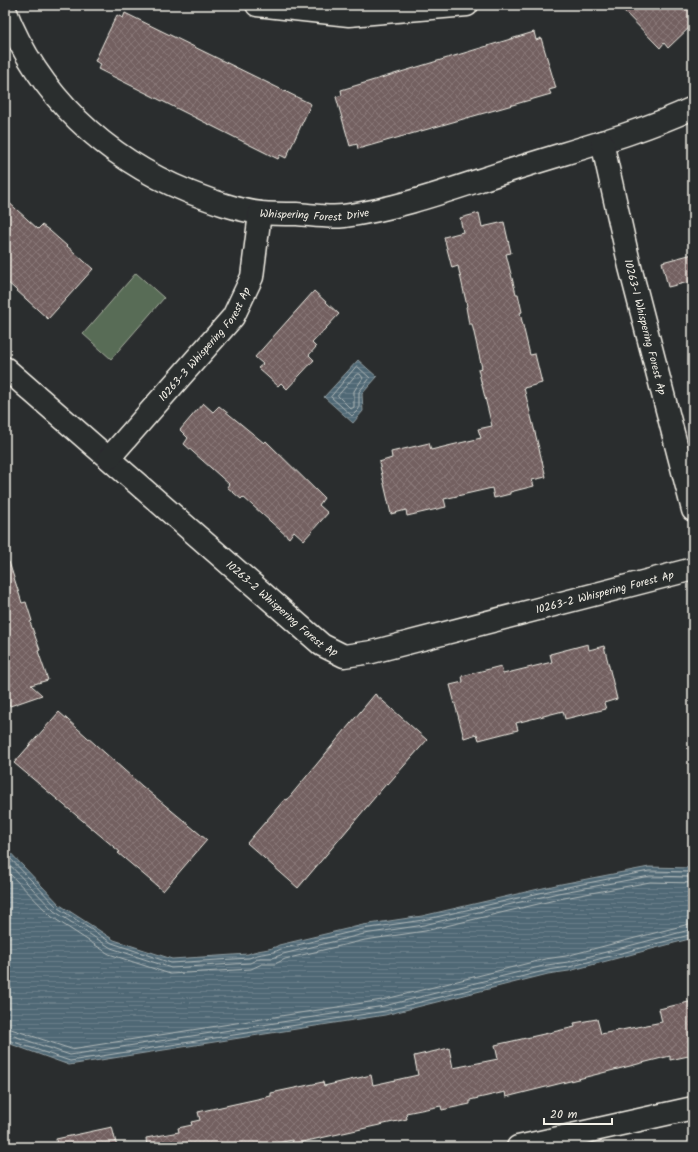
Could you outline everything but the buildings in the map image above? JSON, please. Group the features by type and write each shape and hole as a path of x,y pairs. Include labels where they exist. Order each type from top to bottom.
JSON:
{"street":[{"path":"257,5 349,15 466,5"},
{"name":"Whispering Forest Drive","path":"5,10 17,38 51,92 79,124 103,144 169,184 218,204 260,212 342,216 370,211 411,201 602,142 660,123 693,108"},
{"name":"10263-1 Whispering Forest Ap","path":"602,142 634,280 693,510"},
{"name":"10263-3 Whispering Forest Ap","path":"109,458 233,317 252,277 260,212"},
{"name":"10263-2 Whispering Forest Ap","path":"5,368 322,645 344,656 397,647 693,569"},
{"path":"518,1147 693,1108"}],"green space":[{"path":"136,273 164,298 111,359 83,334"}],"water":[{"path":"358,360 377,377 362,394 363,411 353,423 324,397"},
{"path":"5,847 60,905 114,940 172,959 248,954 363,925 422,916 556,885 649,867 693,868 693,938 569,971 548,974 385,1015 69,1065 5,1042"}]}
